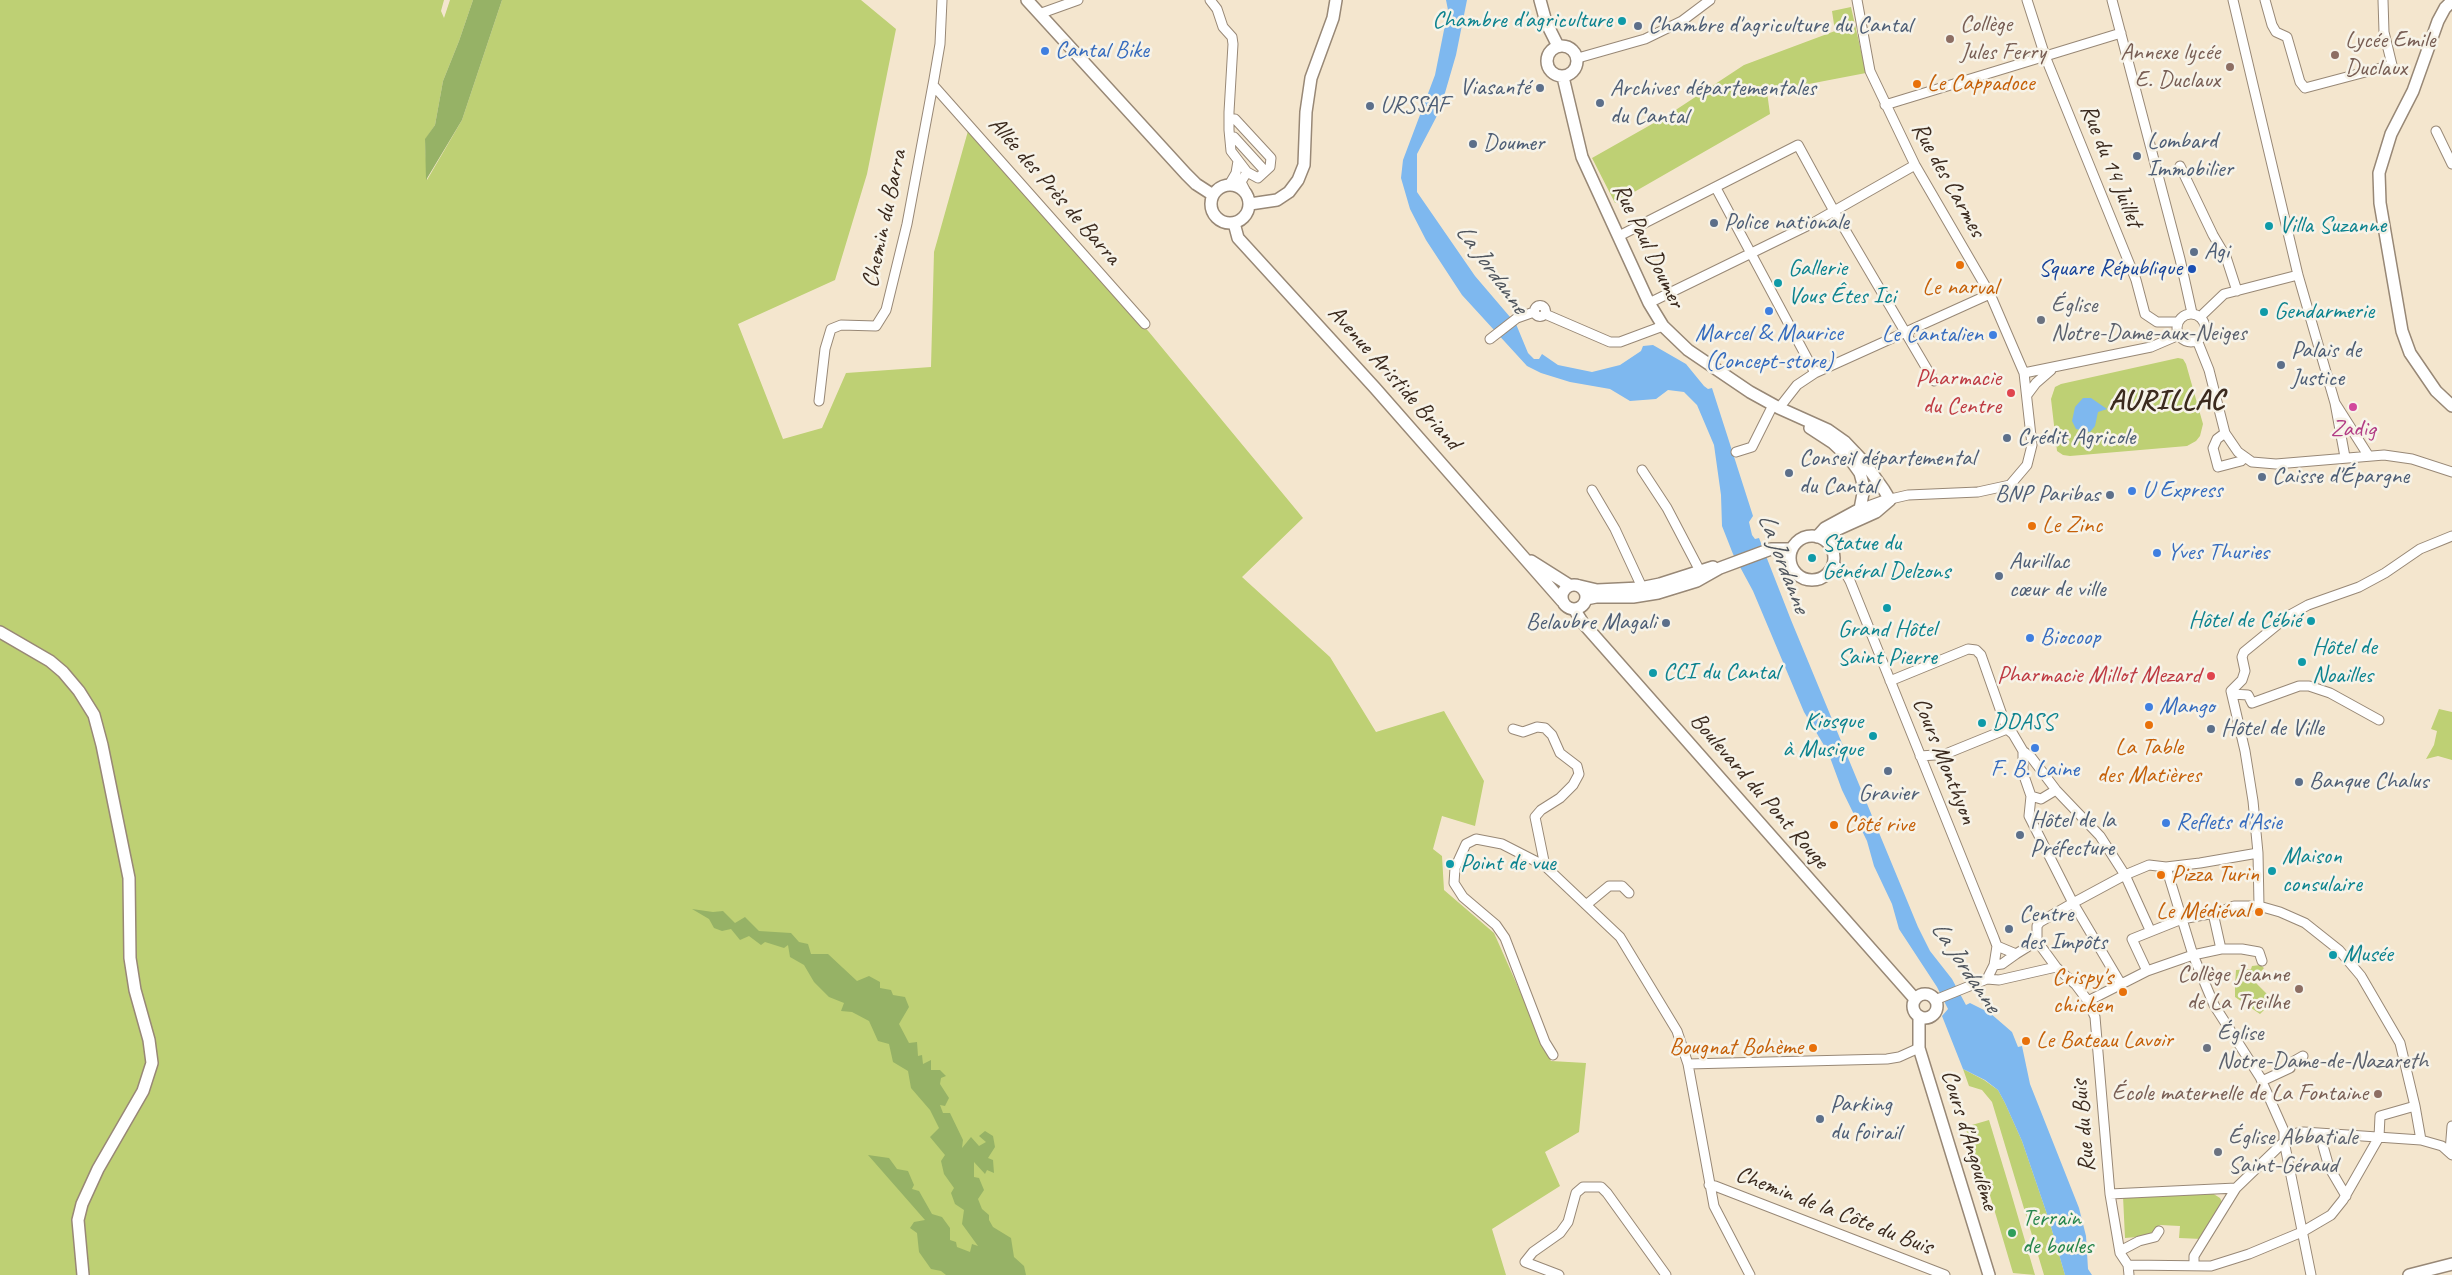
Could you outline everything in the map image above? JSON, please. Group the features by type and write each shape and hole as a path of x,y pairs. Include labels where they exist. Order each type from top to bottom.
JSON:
{"main road":[{"path":"1027,0 1186,174 1196,184 1213,195"},
{"path":"1250,204 1276,200 1289,192 1298,180 1304,165 1306,112 1311,78 1333,18 1336,0"},
{"path":"1540,0 1546,22 1558,46"},
{"path":"2452,2 2444,8 2438,21 2414,91 2391,134 2379,173 2380,203 2402,331 2410,353 2436,391 2452,406"},
{"path":"1558,46 1568,47 1576,53 1578,58 1576,69 1563,77 1551,72 1547,64 1550,52 1558,46"},
{"name":"Rue Paul Doumer","path":"1563,77 1582,157 1649,304 1662,326 1688,350 1833,443 1850,459 1860,473 1864,488 1860,509"},
{"path":"1229,185 1235,185 1246,192 1250,204 1245,216 1234,223 1222,222 1213,213 1211,200 1217,190 1229,185"},
{"name":"Avenue Aristide Briand","path":"1234,223 1238,238 1376,388 1527,559 1536,574 1562,601"},
{"name":"Rue Paul Doumer","path":"1776,407 1828,430 1844,442 1879,482 1890,500"},
{"path":"1828,543 1836,530 1876,512 1890,500"},
{"path":"1817,537 1826,528 1860,509"},
{"path":"1817,537 1828,543 1834,557 1830,570 1821,578 1808,580 1802,578 1790,562 1792,549 1802,539 1817,537"},
{"name":"Avenue Aristide Briand","path":"1586,599 1600,597 1633,598 1654,594 1771,549 1792,549"},
{"name":"Avenue Aristide Briand","path":"1527,559 1574,585 1596,590 1640,588 1703,574"},
{"path":"1654,594 1667,582"},
{"path":"1574,585 1585,591 1586,599 1582,606 1574,609 1566,606 1562,601 1562,591 1574,585"},
{"path":"1600,597 1612,594 1635,593 1640,588"},
{"name":"Boulevard du Pont Rouge","path":"1574,609 1583,623 1915,999"},
{"path":"0,632 50,661 63,672 79,691 94,715 102,745 129,878 130,958 152,1063 143,1091 98,1169 82,1204 78,1220 83,1275"},
{"path":"1925,994 1938,999 1936,1010 1931,1016 1919,1016 1914,1010 1915,999 1925,994"},
{"name":"Cours d'Angoulême","path":"1919,1016 1919,1048 1989,1275"},
{"path":"2409,1275 2452,1264"},
{"path":"2424,1275 2441,1275"}],"street":[{"name":"Chemin du Barra","path":"819,401 826,349 831,329 841,325 876,326 886,310 907,224 933,85 940,44 942,0"},
{"path":"1040,14 1078,0"},
{"path":"1210,0 1217,8 1223,27 1232,37 1233,44 1229,119 1231,151 1247,172 1258,178 1272,162 1271,158 1235,119 1229,119"},
{"path":"1578,58 1645,39 1682,21 1710,0"},
{"name":"Rue des Carmes","path":"1857,0 1870,71 1885,105 1915,165 1990,294 2024,373 2031,454 2022,473 2010,485 1978,492 1908,495 1890,500"},
{"name":"Rue du 14 Juillet","path":"2027,0 2045,56 2136,280 2145,314 2157,322 2178,322"},
{"path":"2112,0 2196,315 2204,330 2197,340 2188,341 2179,335"},
{"path":"2233,0 2298,275 2335,403 2345,457"},
{"path":"2266,0 2272,25 2276,32 2287,37 2300,82 2305,88 2392,65 2384,32 2383,0"},
{"path":"1885,105 2121,34"},
{"name":"Allée des Près de Barra","path":"933,85 1145,324"},
{"path":"2436,131 2452,164"},
{"path":"1230,136 1234,137 1265,171"},
{"path":"1619,236 1798,145 1834,211 1934,381"},
{"path":"1229,185 1236,173 1238,161"},
{"path":"1649,304 1834,211 1915,165"},
{"path":"2180,166 2213,235 2226,257 2237,291"},
{"path":"1246,192 1241,182 1247,172"},
{"path":"1716,188 1749,254 1815,373"},
{"path":"2179,335 2178,322 2183,315 2196,315 2224,294 2298,275"},
{"path":"1736,452 1752,447 1776,407 1797,385 1815,373 1990,294"},
{"path":"1490,339 1517,318 1534,312 1539,316 1545,314 1610,342 1620,342 1662,326"},
{"path":"2024,373 2157,346 2179,335"},
{"path":"2197,340 2209,370 2226,433 2231,444 2244,458 2260,465 2368,455 2412,459 2452,472"},
{"path":"2027,395 2039,380 2055,368"},
{"path":"2335,403 2368,455"},
{"path":"2226,433 2218,439 2212,448 2218,467 2231,465 2244,458"},
{"path":"1642,470 1667,508 1703,574"},
{"path":"1592,490 1615,529 1640,583 1640,588"},
{"path":"1860,509 1882,500 1890,500"},
{"path":"2259,906 2258,853 2245,751 2231,691 2242,680 2245,670 2242,657 2244,652 2288,616 2308,605 2359,587 2385,573 2420,549 2452,536"},
{"name":"Cours Monthyon","path":"1833,564 1845,572 1850,581 1997,946"},
{"path":"1890,681 1968,649 1978,648 2007,729 2056,790 2100,836 2125,875 2150,930"},
{"path":"2232,694 2248,696 2252,703 2299,686 2309,686 2330,693 2379,720"},
{"path":"1513,729 1523,732 1537,727 1545,728 1552,735 1560,753 1578,766 1579,774 1573,784 1560,798 1541,810 1535,817 1545,866"},
{"path":"1948,753 2007,729"},
{"path":"2023,751 2022,773 2031,796 2029,816 2073,903 2121,984"},
{"path":"1920,756 1935,755"},
{"path":"2031,796 2041,799 2056,790"},
{"path":"1553,1055 1545,1042 1504,938 1496,925 1463,897 1454,883 1455,868 1466,844 1476,839 1502,844 1545,866 1620,937 1677,1031 1688,1064 1714,1206 1750,1275"},
{"path":"1994,965 2002,964 2037,941 2040,922 2125,875 2149,865 2166,867 2258,853"},
{"path":"2166,867 2193,955 2214,1005 2261,1079 2284,1131 2284,1141 2311,1275"},
{"path":"1586,905 1609,886 1622,886 1629,893"},
{"path":"2147,971 2132,939 2150,930 2182,919 2213,913 2234,906 2259,906 2280,912 2305,923 2339,950 2361,976 2400,1043 2416,1106 2421,1140"},
{"path":"2213,913 2221,948"},
{"name":"Rue du Buis","path":"2037,941 2056,967 2088,1001 2095,1017 2110,1194 2120,1251 2128,1265 2129,1275"},
{"path":"1987,979 1994,965 1997,946 2016,954"},
{"path":"2088,1001 2147,971 2193,955 2221,948 2259,952 2262,961"},
{"path":"1938,999 1987,979 1999,980 2056,967"},
{"path":"1688,1064 1887,1059 1899,1057 1919,1048"},
{"path":"2261,1079 2290,1068 2288,1064 2303,1056"},
{"path":"2128,1265 2211,1266 2230,1261 2302,1232 2331,1215 2346,1196 2379,1135 2380,1116 2416,1106"},
{"path":"2451,1154 2452,1126"},
{"path":"2194,1266 2194,1256 2236,1188 2292,1134 2315,1132 2325,1134 2379,1135 2421,1140 2442,1146 2451,1154"},
{"path":"2325,1134 2323,1146 2329,1167 2346,1196"},
{"name":"Chemin de la Côte du Buis","path":"1709,1185 1920,1270 1945,1275"},
{"path":"1559,1275 1525,1262 1533,1252 1560,1232 1568,1222 1576,1193 1583,1187 1601,1187 1666,1275"},
{"path":"2110,1194 2236,1188"},
{"path":"2120,1251 2139,1241 2155,1237 2159,1231"}],"green space":[{"path":"0,0 444,0 441,11 444,18 450,0 473,0 443,81 435,125 425,140 427,180 462,120 502,0 861,0 896,29 867,174 835,280 738,324 783,439 822,428 846,373 931,367 934,252 968,131 1149,332 1303,518 1242,577 1330,657 1376,732 1444,711 1484,781 1475,826 1442,816 1433,849 1442,856 1444,890 1494,933 1551,1061 1586,1063 1579,1132 1545,1152 1560,1186 1492,1229 1506,1275 0,1275"},
{"path":"473,0 502,0 462,120 426,180 425,139 435,125 443,81"},
{"path":"1851,7 1866,73 1767,92 1770,114 1615,203 1592,158 1668,115 1744,65 1835,31 1832,11"},
{"path":"2178,358 2183,359 2186,364 2203,424 2200,436 2196,441 2187,446 2070,456 2063,455 2057,451 2051,399 2055,387 2061,384"},
{"path":"2439,709 2452,712 2452,760 2438,756 2426,759 2434,745 2437,731 2431,729"},
{"path":"692,909 713,912 723,911 735,923 745,917 759,931 791,933 799,942 808,944 811,954 828,954 857,981 869,976 880,982 880,988 891,990 893,995 905,997 909,1007 899,1024 909,1043 917,1042 918,1056 922,1055 923,1064 931,1060 931,1070 940,1070 946,1076 941,1078 940,1084 949,1098 945,1106 940,1105 943,1113 950,1113 963,1140 962,1148 971,1137 979,1146 986,1142 979,1136 985,1131 993,1136 995,1147 988,1158 993,1160 994,1173 987,1170 985,1174 974,1162 974,1177 979,1178 984,1190 978,1199 982,1209 989,1215 989,1220 993,1227 1011,1238 1014,1257 1024,1266 1026,1275 946,1275 941,1271 931,1269 919,1252 917,1233 910,1228 914,1222 925,1220 868,1155 889,1158 897,1169 908,1171 914,1185 912,1189 919,1191 932,1214 942,1217 950,1228 950,1240 956,1242 957,1247 970,1252 972,1244 978,1246 962,1224 964,1210 955,1204 951,1193 954,1188 944,1174 941,1161 945,1155 930,1137 939,1128 930,1110 911,1088 908,1071 893,1062 889,1044 878,1041 869,1021 852,1012 841,1011 844,1003 829,997 814,982 804,965 790,957 788,945 784,948 765,942 761,945 749,936 740,940 731,929 722,931 714,928 709,919"},
{"path":"2260,965 2264,968 2253,980 2268,995 2261,1005 2265,1009 2260,1014 2235,997 2235,985 2236,970 2251,969 2252,966"},
{"path":"1963,1069 1998,1090 2005,1103 2022,1141 2049,1220 2065,1275 2044,1275 1992,1102 1982,1090 1969,1086"},
{"path":"1989,1120 2035,1275 2013,1273 1989,1192 1965,1127"},
{"path":"2212,1193 2220,1198 2223,1204 2202,1239 2179,1238 2180,1226 2160,1225 2154,1232 2125,1238 2123,1196"}],"water":[{"path":"1446,0 1467,0 1456,55 1440,110 1417,154 1417,192 1475,276 1516,324 1528,353 1534,359 1539,359 1542,354 1558,365 1592,372 1620,365 1641,351 1643,346 1653,345 1686,364 1704,386 1708,389 1712,388 1753,516 1749,522 1752,535 1755,539 1759,538 1918,927 1930,951 1952,979 1966,1005 1970,1003 1990,1013 2012,1032 2018,1047 2022,1046 2030,1084 2079,1208 2086,1236 2088,1269 2092,1275 2065,1275 2049,1220 2022,1141 2005,1103 1998,1090 1985,1080 1963,1069 1942,1016 1948,1009 1937,987 1899,929 1892,904 1874,866 1867,841 1842,790 1828,752 1804,712 1753,591 1733,554 1722,526 1721,495 1714,445 1697,405 1684,392 1668,390 1656,399 1630,401 1610,389 1570,382 1541,373 1527,366 1462,295 1426,240 1410,209 1401,178 1403,160 1435,75 1448,10"},
{"path":"2083,398 2091,398 2107,409 2098,412 2095,426 2090,432 2076,429 2072,421 2075,407"}],"place":[{"name":"Chambre d'agriculture","path":"1622,21"},
{"name":"Chambre d'agriculture du Cantal","path":"1638,26"},
{"name":"Collège Jules Ferry","path":"1950,39"},
{"name":"Cantal Bike","path":"1045,51"},
{"name":"Lycée Emile Duclaux","path":"2335,55"},
{"name":"Annexe lycée E. Duclaux","path":"2230,67"},
{"name":"Le Cappadoce","path":"1917,84"},
{"name":"Viasanté","path":"1540,88"},
{"name":"Archives départementales du Cantal","path":"1600,103"},
{"name":"URSSAF","path":"1370,106"},
{"name":"Doumer","path":"1473,144"},
{"name":"Lombard Immobilier","path":"2137,156"},
{"name":"Police nationale","path":"1714,223"},
{"name":"Villa Suzanne","path":"2269,226"},
{"name":"Agi","path":"2194,252"},
{"name":"Le narval","path":"1960,265"},
{"name":"Square République","path":"2192,269"},
{"name":"Gallerie Vous Êtes Ici","path":"1778,283"},
{"name":"Marcel & Maurice (Concept-store)","path":"1769,311"},
{"name":"Gendarmerie","path":"2264,312"},
{"name":"Église Notre-Dame-aux-Neiges","path":"2041,320"},
{"name":"Le Cantalien","path":"1993,335"},
{"name":"Palais de Justice","path":"2281,365"},
{"name":"Pharmacie du Centre","path":"2011,393"},
{"name":"Zadig","path":"2353,407"},
{"name":"Crédit Agricole","path":"2007,438"},
{"name":"Conseil départemental du Cantal","path":"1789,473"},
{"name":"Caisse d'Épargne","path":"2262,477"},
{"name":"U Express","path":"2132,491"},
{"name":"BNP Paribas","path":"2110,495"},
{"name":"Le Zinc","path":"2032,526"},
{"name":"Yves Thuries","path":"2157,553"},
{"name":"Statue du Général Delzons","path":"1812,558"},
{"name":"Aurillac cœur de ville","path":"1999,576"},
{"name":"Grand Hôtel Saint Pierre","path":"1887,608"},
{"name":"Hôtel de Cébié","path":"2311,621"},
{"name":"Belaubre Magali","path":"1666,623"},
{"name":"Biocoop","path":"2030,638"},
{"name":"Hôtel de Noailles","path":"2302,662"},
{"name":"CCI du Cantal","path":"1653,673"},
{"name":"Pharmacie Millot Mezard","path":"2211,676"},
{"name":"Mango","path":"2149,707"},
{"name":"DDASS","path":"1982,723"},
{"name":"La Table des Matières","path":"2149,725"},
{"name":"Hôtel de Ville","path":"2211,729"},
{"name":"Kiosque à Musique","path":"1873,736"},
{"name":"F. B. Laine","path":"2035,748"},
{"name":"Gravier","path":"1888,771"},
{"name":"Banque Chalus","path":"2299,782"},
{"name":"Reflets d'Asie","path":"2166,823"},
{"name":"Côté rive","path":"1834,825"},
{"name":"Hôtel de la Préfecture","path":"2020,835"},
{"name":"Point de vue","path":"1450,864"},
{"name":"Maison consulaire","path":"2272,871"},
{"name":"Pizza Turin","path":"2161,875"},
{"name":"Le Médiéval","path":"2259,912"},
{"name":"Centre des Impôts","path":"2009,929"},
{"name":"Musée","path":"2333,955"},
{"name":"Collège Jeanne de La Treilhe","path":"2299,989"},
{"name":"Crispy's chicken","path":"2123,992"},
{"name":"Le Bateau Lavoir","path":"2026,1041"},
{"name":"Bougnat Bohème","path":"1813,1048"},
{"name":"Église Notre-Dame-de-Nazareth","path":"2207,1048"},
{"name":"École maternelle de La Fontaine","path":"2378,1094"},
{"name":"Parking du foirail","path":"1820,1119"},
{"name":"Église Abbatiale Saint-Géraud","path":"2218,1152"},
{"name":"Terrain de boules","path":"2012,1233"}],"district":[{"name":"AURILLAC","path":"2167,401"}],"water label":[{"name":"La Jordanne","path":"1491,269"},
{"name":"La Jordanne","path":"1783,563"},
{"name":"La Jordanne","path":"1965,967"}]}
